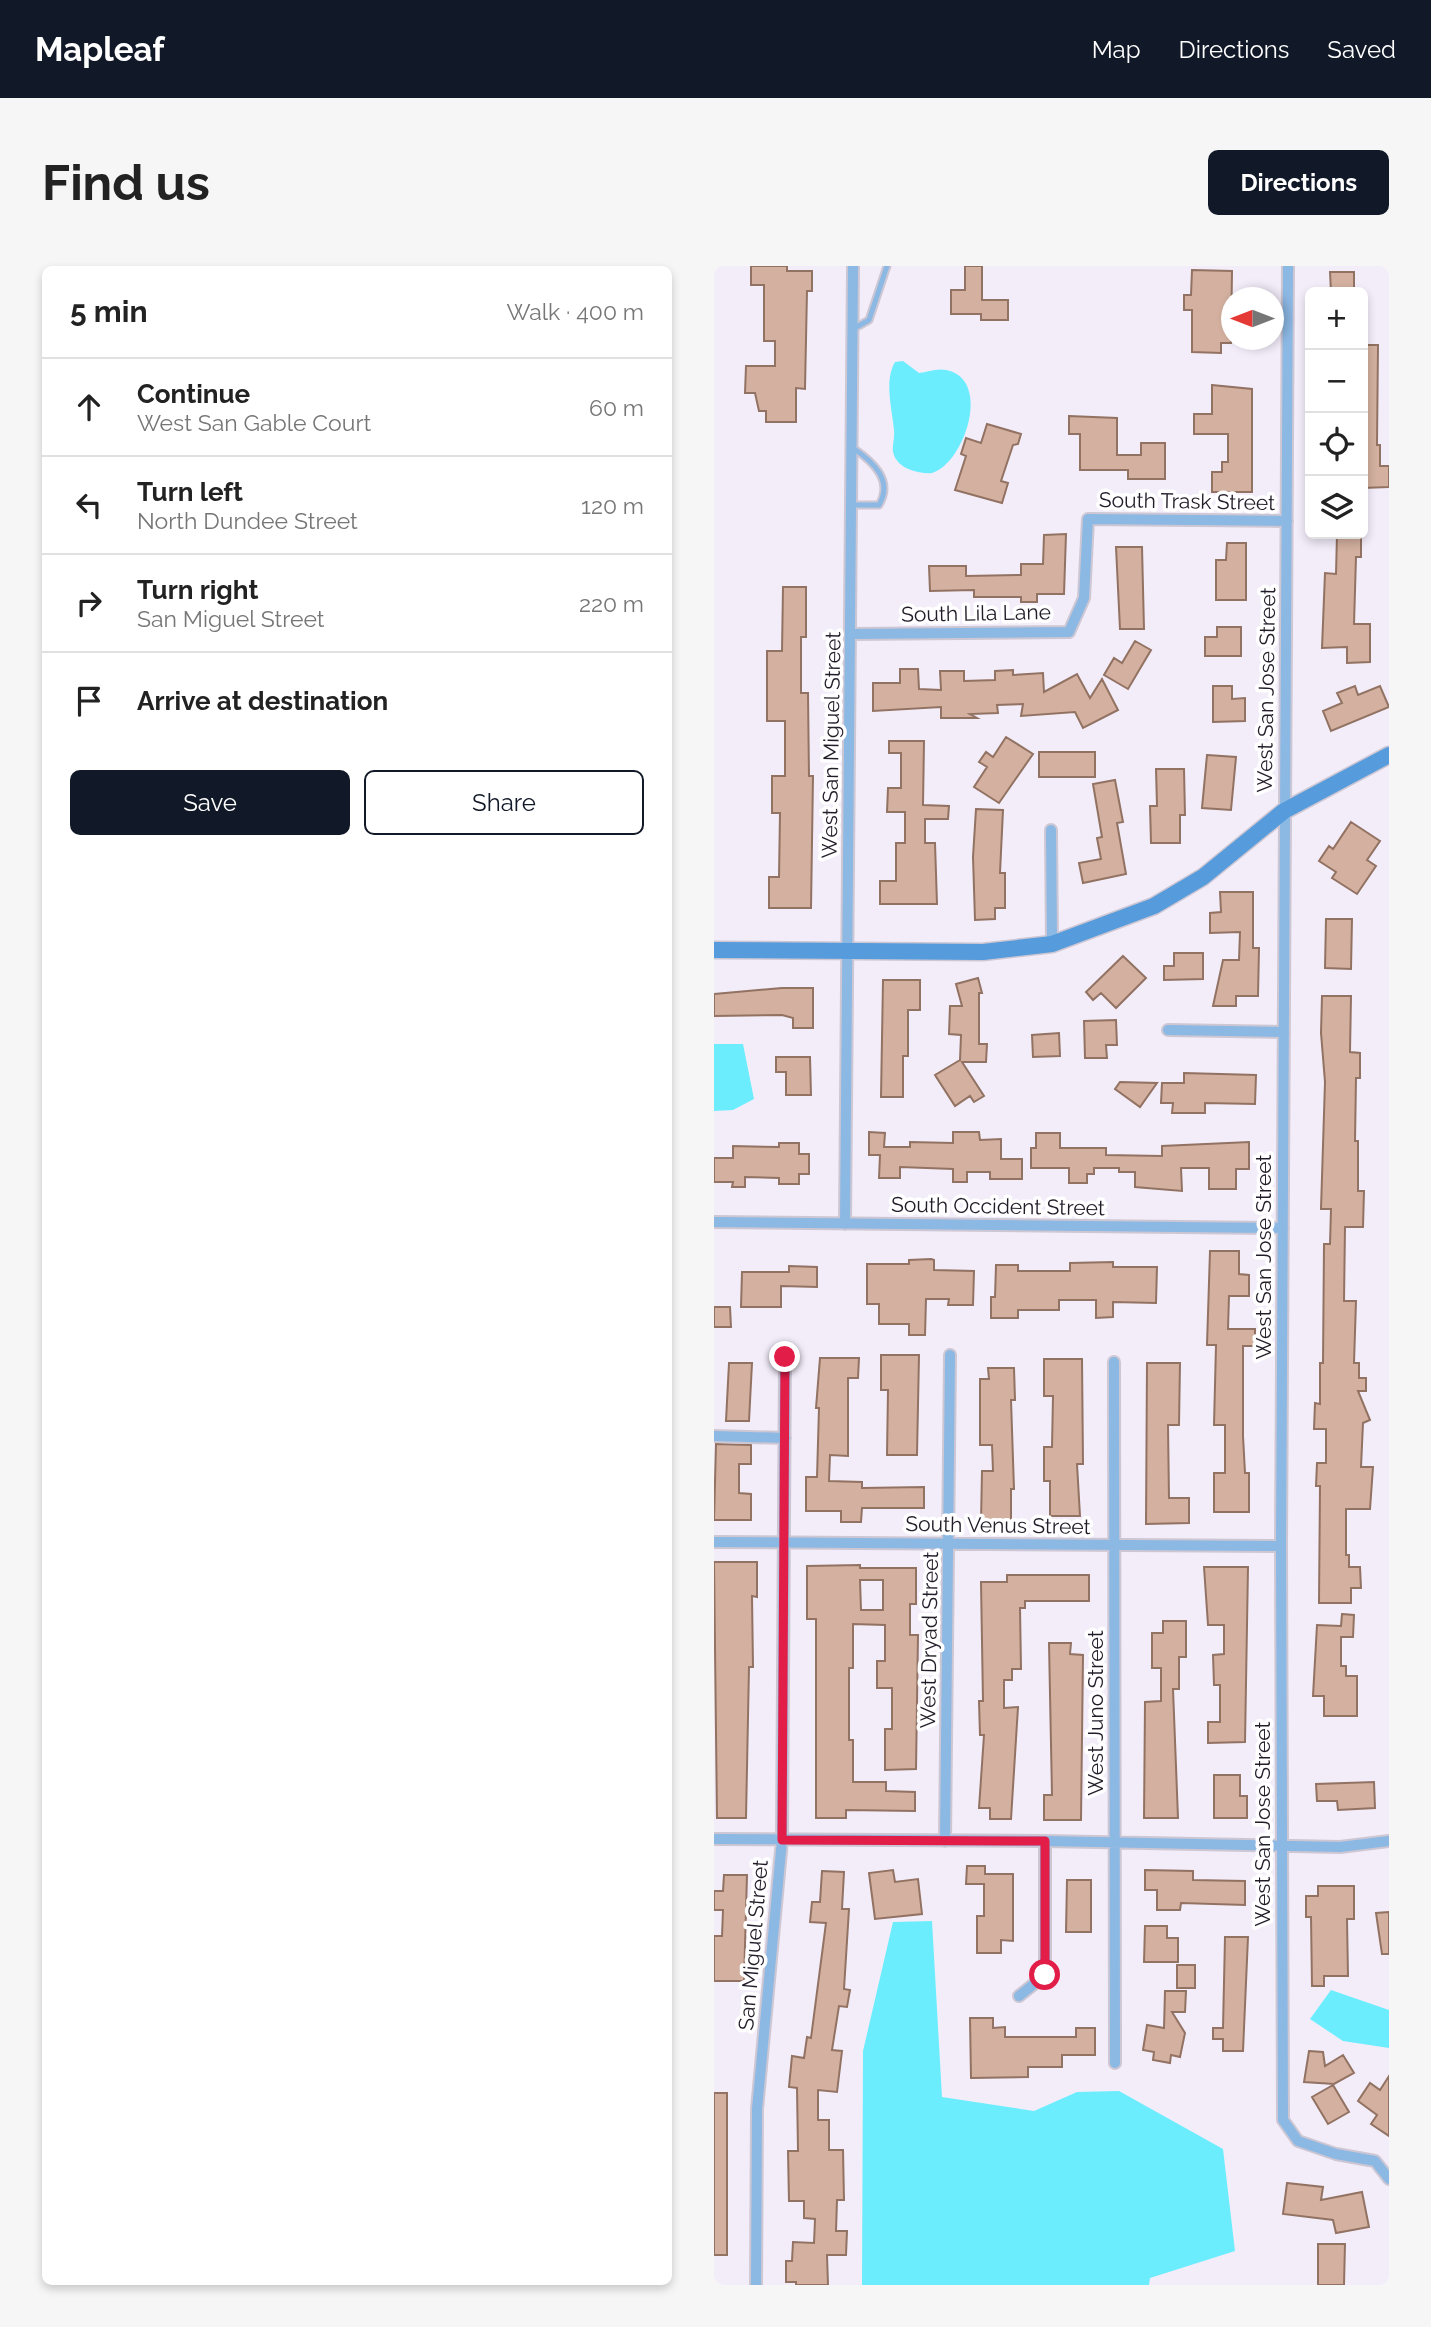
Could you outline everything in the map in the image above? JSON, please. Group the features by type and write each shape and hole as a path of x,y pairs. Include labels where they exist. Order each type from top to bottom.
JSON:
{"street":[{"name":"West San Miguel Street","path":"845,1224 853,266"},
{"name":"West San Jose Street","path":"1288,266 1281,1546 1283,2120 1298,2141 1336,2154 1374,2161 1389,2179"},
{"name":"South Trask Street","path":"1088,519 1287,521"},
{"name":"South Lila Lane","path":"852,634 1069,632 1084,598 1088,519"},
{"path":"714,950 983,952 1052,944 1154,906 1203,877 1284,811 1389,755"},
{"path":"1051,830 1052,944"},
{"path":"1167,1030 1284,1032"},
{"name":"South Occident Street","path":"714,1222 1283,1228"},
{"name":"West Dryad Street","path":"945,1841 950,1355"},
{"name":"San Miguel Street","path":"756,2285 757,2109 782,1840 785,1357"},
{"name":"West Juno Street","path":"1114,1362 1115,2063"},
{"path":"714,1436 785,1438"},
{"name":"South Venus Street","path":"714,1542 1281,1546"},
{"path":"714,1839 1045,1841 1340,1847 1389,1841"},
{"path":"1019,1996 1045,1975 1045,1841"}],"lane":[{"path":"853,329 869,320 887,266"},
{"path":"852,505 879,505 884,490 880,473 853,447"}],"water":[{"path":"903,361 919,373 946,370 960,377 968,389 971,404 963,439 944,466 932,473 905,467 897,461 893,452 890,378 895,362"},
{"path":"714,1044 743,1044 754,1099 733,1110 714,1111"},
{"path":"932,1921 942,2097 1034,2111 1077,2092 1119,2091 1223,2149 1235,2251 1150,2278 1149,2285 862,2285 863,2051 893,1922"},
{"path":"1331,1990 1389,2010 1389,2048 1343,2041 1310,2019"}],"building":[{"path":"751,266 787,266 787,271 812,271 812,291 807,291 805,389 796,388 796,422 766,422 766,411 759,411 755,393 745,393 746,366 775,366 775,341 764,341 764,285 751,285"},
{"path":"965,266 982,266 982,300 1008,300 1008,320 981,320 981,314 951,314 951,290 965,290"},
{"path":"1192,270 1232,271 1232,287 1221,287 1221,353 1192,352 1192,310 1184,310 1184,295 1191,295"},
{"path":"1330,272 1354,272 1354,287 1331,287"},
{"path":"1368,345 1378,345 1377,445 1380,445 1380,466 1389,466 1389,487 1368,488"},
{"path":"1212,385 1252,389 1252,492 1212,492 1212,472 1222,472 1222,462 1228,462 1228,434 1194,434 1194,414 1212,414"},
{"path":"1069,416 1117,418 1117,455 1141,455 1141,443 1165,443 1165,479 1128,479 1128,470 1080,470 1080,434 1069,434"},
{"path":"987,424 1021,434 1018,444 1013,445 1001,481 1008,483 1002,503 955,490 966,456 961,454 966,438 981,443"},
{"path":"1066,534 1064,594 1037,594 1037,602 1021,602 1021,597 974,597 974,590 930,591 929,566 966,566 966,576 1021,575 1021,564 1043,564 1044,535"},
{"path":"1337,539 1361,539 1361,557 1356,557 1354,624 1370,624 1370,662 1347,663 1347,647 1322,648 1325,573 1336,574"},
{"path":"1227,543 1246,543 1246,600 1216,600 1216,560 1226,560"},
{"path":"1116,547 1142,547 1144,629 1120,629"},
{"path":"783,587 806,587 806,637 801,637 801,693 808,693 809,776 813,776 811,908 769,908 769,877 779,877 780,813 772,813 772,776 785,776 785,721 767,721 767,651 782,651"},
{"path":"1217,627 1241,627 1241,656 1205,656 1205,637 1217,637"},
{"path":"1135,641 1151,650 1128,689 1104,675 1114,658 1122,663"},
{"path":"900,669 918,669 919,689 941,690 940,671 964,671 964,681 995,680 995,671 1013,670 1013,675 1043,673 1044,692 1077,674 1090,698 1102,679 1118,710 1083,728 1075,712 1021,716 1023,704 997,705 998,713 970,714 977,718 941,718 941,707 873,711 873,683 900,683"},
{"path":"1213,686 1232,686 1232,699 1245,698 1245,721 1213,722"},
{"path":"1355,686 1358,695 1380,686 1389,707 1331,731 1323,711 1342,703 1337,693"},
{"path":"1006,737 1033,754 999,803 974,787 987,767 979,762 986,752 993,757"},
{"path":"889,741 924,741 923,805 949,806 948,819 925,819 925,843 935,843 937,904 880,904 880,881 896,881 896,843 905,843 905,812 887,812 888,788 901,788 901,753 889,753"},
{"path":"1039,752 1095,752 1095,777 1039,777"},
{"path":"1207,755 1236,757 1231,810 1202,808"},
{"path":"1156,769 1184,769 1185,815 1180,815 1180,843 1151,843 1150,806 1157,806"},
{"path":"1115,780 1123,822 1117,823 1126,874 1083,883 1079,863 1101,859 1097,838 1102,837 1093,784"},
{"path":"976,809 1003,810 1000,873 1005,873 1005,908 995,908 995,919 975,920 973,857"},
{"path":"1351,822 1380,841 1367,860 1376,866 1357,894 1332,878 1336,872 1319,861 1329,846 1333,849"},
{"path":"1220,892 1253,892 1253,948 1259,948 1258,996 1236,996 1236,1006 1213,1006 1223,960 1239,960 1240,932 1210,933 1210,913 1221,912"},
{"path":"1326,919 1352,919 1351,969 1325,968"},
{"path":"1174,953 1203,953 1203,979 1164,980 1164,966 1174,966"},
{"path":"1123,956 1146,978 1116,1008 1101,993 1093,1000 1086,992"},
{"path":"978,978 982,993 979,993 979,1044 987,1044 986,1062 962,1062 984,1096 974,1102 970,1096 955,1106 935,1075 960,1060 961,1035 949,1034 950,1006 962,1006 956,984"},
{"path":"883,980 920,980 920,1010 908,1010 908,1056 903,1056 903,1097 881,1097"},
{"path":"813,988 813,1028 793,1028 793,1018 782,1015 714,1016 714,994"},
{"path":"1322,996 1351,996 1350,1052 1360,1053 1360,1078 1356,1078 1355,1141 1358,1141 1358,1191 1364,1191 1363,1227 1345,1227 1344,1301 1356,1301 1354,1363 1359,1363 1359,1378 1366,1378 1366,1391 1358,1391 1370,1420 1363,1423 1361,1467 1373,1467 1370,1509 1346,1509 1346,1555 1349,1555 1349,1567 1360,1567 1361,1588 1351,1588 1351,1603 1319,1603 1320,1486 1316,1486 1317,1463 1326,1463 1326,1429 1314,1429 1315,1403 1320,1404 1320,1363 1323,1363 1324,1244 1330,1244 1331,1209 1321,1209 1325,1082 1321,1033"},
{"path":"1116,1020 1117,1045 1106,1045 1107,1058 1085,1058 1084,1021"},
{"path":"1059,1033 1060,1056 1033,1057 1032,1035"},
{"path":"776,1057 810,1057 811,1095 786,1095 786,1072 776,1072"},
{"path":"1184,1073 1256,1075 1255,1104 1205,1103 1205,1113 1172,1113 1173,1103 1161,1103 1162,1083 1184,1083"},
{"path":"1120,1082 1157,1083 1140,1107 1115,1089"},
{"path":"869,1132 885,1133 884,1147 910,1147 910,1142 953,1143 953,1132 979,1132 980,1140 1001,1139 1001,1159 1022,1159 1022,1179 990,1179 990,1172 967,1172 967,1182 953,1182 953,1169 900,1167 900,1178 879,1178 880,1155 869,1155"},
{"path":"1036,1133 1060,1133 1060,1148 1106,1148 1106,1155 1162,1156 1162,1146 1249,1142 1249,1169 1236,1169 1236,1189 1209,1189 1209,1168 1181,1168 1182,1191 1135,1187 1135,1172 1119,1172 1119,1168 1094,1168 1094,1174 1087,1174 1087,1183 1069,1183 1069,1168 1031,1168 1031,1148 1036,1148"},
{"path":"779,1143 799,1143 799,1154 809,1154 809,1174 799,1174 799,1184 779,1184 779,1178 745,1177 745,1187 732,1187 733,1182 714,1182 714,1158 733,1158 733,1146 779,1147"},
{"path":"1210,1251 1239,1251 1239,1274 1249,1275 1249,1296 1229,1296 1228,1329 1255,1329 1255,1346 1243,1346 1243,1436 1245,1473 1249,1473 1249,1512 1214,1512 1214,1473 1225,1473 1225,1425 1214,1425 1216,1345 1207,1345"},
{"path":"909,1260 934,1260 934,1270 974,1271 973,1305 948,1305 949,1299 926,1299 925,1335 909,1335 909,1324 879,1324 879,1304 867,1304 867,1264 909,1264"},
{"path":"1113,1262 1113,1267 1157,1267 1156,1303 1113,1302 1113,1317 1096,1318 1096,1300 1059,1300 1059,1310 1018,1310 1018,1318 991,1318 996,1265 1018,1265 1018,1271 1070,1271 1070,1263"},
{"path":"789,1266 817,1267 817,1287 781,1286 781,1307 741,1307 742,1272 789,1272"},
{"path":"714,1307 730,1307 731,1327 714,1327"},
{"path":"881,1355 919,1355 917,1455 887,1455 888,1390 881,1390"},
{"path":"820,1358 859,1358 858,1378 848,1378 848,1456 830,1455 829,1481 862,1482 862,1488 924,1487 924,1508 862,1508 861,1522 841,1522 841,1511 806,1511 806,1477 817,1477 819,1408 816,1408"},
{"path":"1044,1359 1082,1359 1083,1464 1077,1464 1080,1516 1050,1516 1050,1481 1044,1481 1044,1447 1052,1447 1053,1396 1044,1396"},
{"path":"729,1363 752,1363 749,1421 726,1421"},
{"path":"1147,1363 1180,1363 1179,1425 1168,1425 1169,1498 1189,1498 1189,1523 1146,1524"},
{"path":"988,1368 1014,1368 1015,1400 1011,1400 1014,1489 1011,1489 1011,1522 981,1522 982,1471 993,1471 992,1445 980,1445 980,1379 989,1379"},
{"path":"716,1444 751,1445 751,1464 739,1464 739,1493 751,1494 751,1520 714,1520"},
{"path":"714,1562 757,1562 757,1597 752,1596 753,1667 749,1667 746,1818 717,1818"},
{"path":"807,1566 916,1568 916,1604 910,1604 910,1635 918,1635 916,1769 885,1770 885,1729 892,1729 892,1688 877,1688 877,1661 885,1661 885,1625 853,1624 853,1668 849,1668 849,1740 853,1740 853,1782 886,1782 886,1791 915,1792 915,1811 846,1810 846,1818 816,1818 816,1619 807,1619","holes":["860,1580 883,1580 883,1610 861,1610"]},
{"path":"1204,1567 1248,1567 1245,1742 1208,1743 1208,1722 1220,1722 1220,1685 1214,1685 1213,1655 1224,1654 1224,1625 1208,1625"},
{"path":"1007,1575 1089,1575 1089,1601 1025,1601 1025,1608 1020,1608 1021,1669 1012,1669 1012,1680 1004,1680 1004,1708 1018,1707 1011,1819 990,1819 990,1808 979,1808 984,1735 980,1735 979,1701 983,1701 981,1582 1007,1582"},
{"path":"1342,1614 1354,1615 1353,1637 1341,1637 1341,1666 1346,1666 1346,1676 1357,1676 1357,1716 1324,1716 1324,1696 1313,1696 1317,1625 1341,1626"},
{"path":"1163,1621 1186,1621 1186,1657 1179,1657 1179,1689 1173,1689 1178,1818 1144,1818 1145,1702 1161,1701 1161,1668 1152,1668 1152,1633 1163,1633"},
{"path":"1049,1643 1071,1643 1070,1654 1083,1655 1081,1820 1044,1820 1044,1795 1052,1795"},
{"path":"1214,1775 1240,1775 1240,1796 1247,1796 1247,1818 1214,1818"},
{"path":"1374,1782 1375,1808 1338,1810 1337,1801 1317,1801 1316,1784"},
{"path":"967,1866 985,1866 985,1874 1013,1874 1013,1941 1001,1940 1001,1953 977,1953 977,1916 984,1916 984,1884 966,1884"},
{"path":"893,1870 895,1882 918,1879 922,1914 875,1919 869,1873"},
{"path":"1145,1870 1193,1871 1193,1880 1245,1881 1245,1905 1181,1903 1180,1910 1157,1910 1157,1890 1145,1890"},
{"path":"822,1871 844,1872 842,1909 849,1909 844,1989 850,1990 847,2007 839,2006 832,2050 842,2051 837,2092 818,2090 818,2120 829,2120 829,2150 843,2150 844,2200 837,2200 836,2231 847,2231 846,2255 827,2255 828,2285 796,2285 796,2282 786,2282 786,2261 792,2261 793,2242 814,2243 815,2219 804,2218 804,2201 789,2201 788,2151 798,2151 797,2088 789,2087 792,2056 804,2058 807,2037 811,2038 826,1923 810,1922 812,1902 820,1902"},
{"path":"724,1875 747,1875 744,1981 714,1981 714,1936 722,1936 723,1910 714,1910 714,1891 723,1891"},
{"path":"1067,1880 1091,1880 1091,1932 1066,1932"},
{"path":"1318,1886 1354,1886 1354,1919 1347,1919 1348,1976 1324,1976 1324,1986 1312,1986 1311,1917 1306,1917 1306,1896 1318,1896"},
{"path":"1389,1912 1389,1954 1382,1954 1376,1913"},
{"path":"1145,1926 1167,1926 1167,1938 1178,1938 1178,1962 1144,1962"},
{"path":"1225,1937 1248,1937 1243,2051 1223,2051 1223,2039 1213,2039 1213,2028 1223,2028"},
{"path":"1177,1965 1195,1965 1195,1988 1177,1988"},
{"path":"1165,1991 1186,1991 1185,2012 1172,2012 1185,2033 1180,2057 1171,2055 1170,2063 1153,2060 1154,2052 1143,2050 1147,2025 1164,2028"},
{"path":"970,2018 993,2018 993,2028 1005,2027 1005,2037 1076,2037 1076,2028 1095,2028 1095,2055 1062,2055 1062,2067 1028,2067 1028,2077 971,2078"},
{"path":"1309,2051 1323,2052 1325,2066 1343,2055 1354,2073 1334,2084 1304,2082"},
{"path":"1389,2076 1389,2136 1371,2124 1377,2115 1358,2101 1370,2083 1380,2090"},
{"path":"1333,2085 1349,2112 1328,2124 1312,2097"},
{"path":"714,2093 727,2093 727,2255 714,2255"},
{"path":"1287,2183 1323,2187 1321,2200 1362,2192 1369,2227 1336,2233 1333,2220 1283,2214"},
{"path":"1318,2244 1345,2244 1344,2285 1318,2285"}],"route":[{"path":"785,1357 782,1840 1045,1841 1045,1975"}]}
